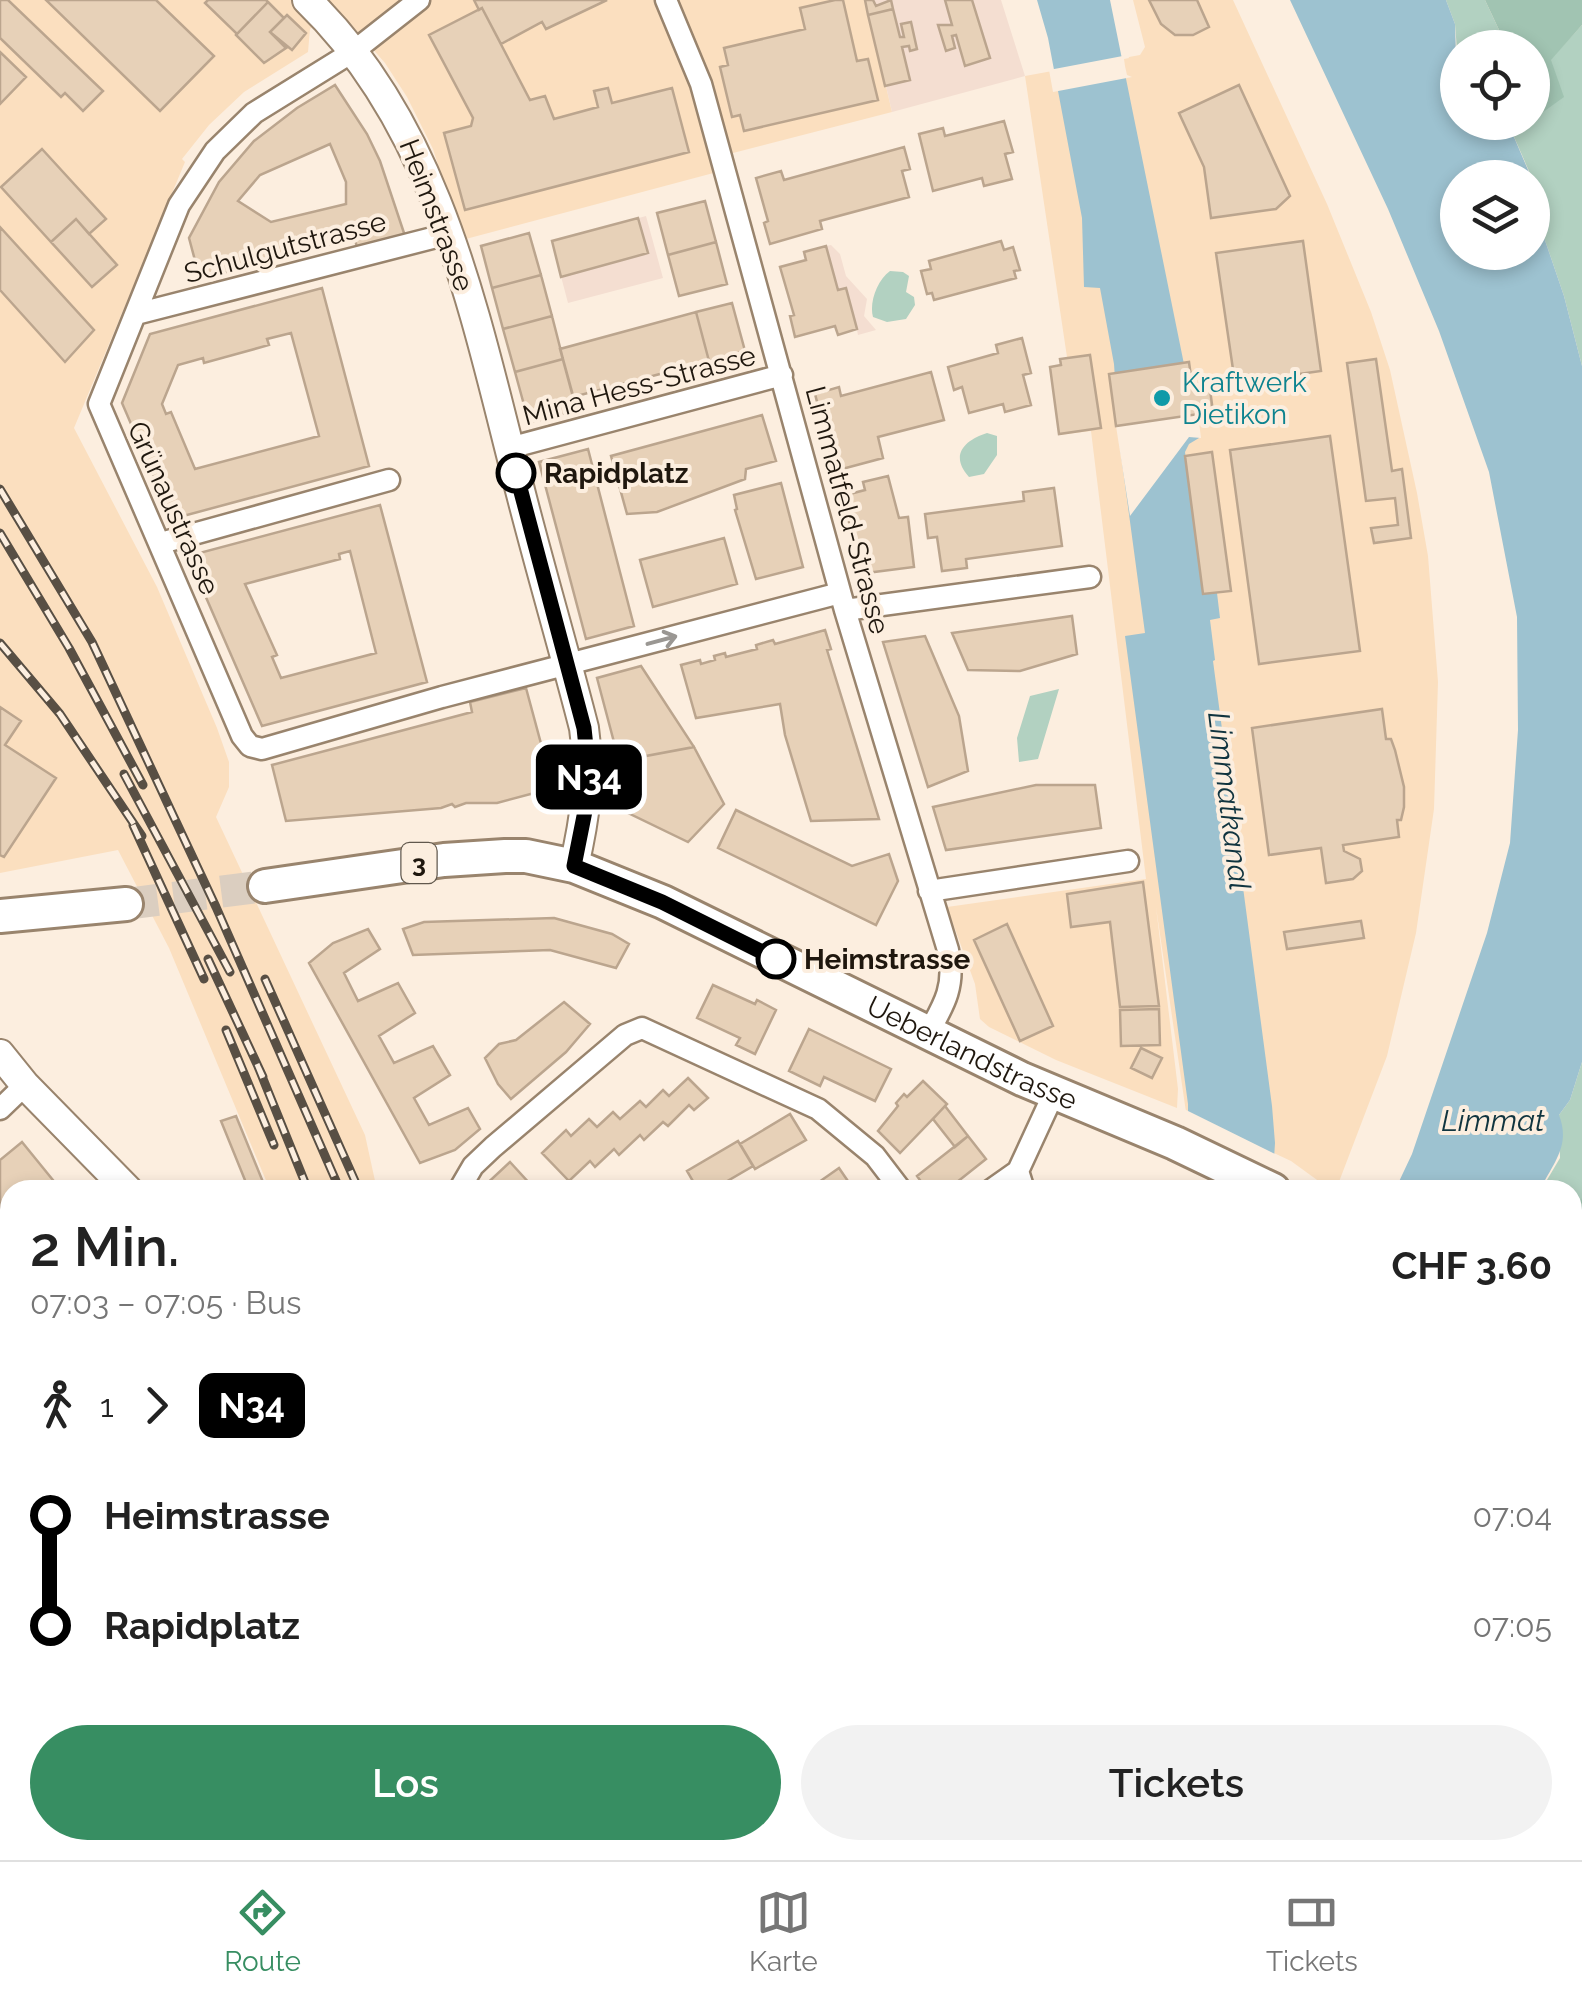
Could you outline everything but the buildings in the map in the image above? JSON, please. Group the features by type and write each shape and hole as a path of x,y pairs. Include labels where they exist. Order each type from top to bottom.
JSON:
{"main road":[{"name":"Ueberlandstrasse","path":"265,886 427,862 506,856 574,866 662,902 1054,1094 1175,1143 1252,1180"},
{"path":"0,916 126,904"}],"street":[{"name":"Heimstrasse","path":"307,0 354,51 403,125 448,234 584,728 589,775 586,814 574,866"},
{"name":"Grünaustrasse","path":"418,0 354,51 254,112 215,151 179,206 100,404 242,736 250,746 262,748 568,665"},
{"name":"Limmatfeld-Strasse","path":"666,0 701,84 843,602 950,956 949,995 928,1033"},
{"name":"Schulgutstrasse","path":"136,314 448,234"},
{"name":"Mina Hess-Strasse","path":"509,448 782,376"},
{"path":"161,544 390,480"},
{"path":"568,665 843,602 1090,577"},
{"path":"929,891 1128,862"},
{"path":"465,1180 473,1166 508,1134 624,1036 642,1028 818,1109 875,1156 888,1180"},
{"path":"0,1054 25,1086 118,1180"},
{"path":"0,1109 25,1086"},
{"path":"1021,1180 1054,1094"}],"shaded area":[{"path":"0,0 866,0 892,112 733,153 736,167 462,240 433,149 407,97 385,63 334,5 310,29 308,52 244,92 209,125 182,159 185,162 74,428 157,587 217,728 229,762 229,787 216,817 365,1135 375,1180 266,1180 169,948 118,850 0,873"},
{"path":"866,0 1001,0 1025,76 892,112"},
{"path":"1133,0 1233,0 1327,204 1371,312 1390,370 1428,556 1438,682 1434,809 1416,933 1387,1056 1340,1180 1317,1180 1291,1161 1186,1112 1156,907 1177,1108 1056,1060 989,1027 980,1019 975,984 947,907 1146,879 1091,431 1059,435 1050,367 1060,365 1060,359 1067,357 1025,76 1140,55 1145,47"},
{"path":"646,216 663,278 568,303 558,265 623,246 617,224"},
{"path":"831,245 840,254 846,276 867,299 864,316 876,330 838,335 827,293 838,290 826,246"}],"green space":[{"path":"1446,0 1485,0 1499,30 1455,30"},
{"path":"1485,0 1582,0 1582,25 1551,60 1564,97 1550,107 1550,30 1499,30"},
{"path":"1582,25 1582,366 1550,255 1550,160 1524,160 1515,140 1550,140 1550,60"},
{"path":"890,271 909,276 906,292 914,297 915,305 906,319 887,322 873,317 872,305 878,286"},
{"path":"987,433 997,436 997,455 984,474 969,477 960,462 962,449"},
{"path":"1059,689 1038,759 1019,762 1017,738 1030,696"},
{"path":"1582,1062 1582,1180 1547,1180 1560,1158 1559,1115 1570,1100"}],"water":[{"name":"Limmatkanal","path":"1037,0 1110,0 1199,438 1185,452 1203,594 1217,593 1220,618 1210,620 1213,661 1272,1106 1273,1180 1188,1180 1188,1104 1125,636 1145,633 1119,440 1114,364 1100,288 1084,287 1082,218 1048,38"},
{"name":"Limmat","path":"1290,0 1446,0 1455,30 1440,30 1440,140 1515,140 1524,160 1440,160 1440,270 1550,270 1550,255 1582,366 1582,1062 1570,1100 1559,1115 1562,1145 1545,1180 1400,1180 1487,933 1510,843 1518,730 1517,617 1489,472 1439,331 1388,209"}],"pier":[{"path":"1128,55 1125,66 1127,75 1132,77 1053,92 1049,70"},
{"path":"1198,414 1201,438 1189,437 1130,516 1116,426"},
{"path":"1184,1109 1279,1156 1278,1180 1183,1180"}],"tunnel":[{"path":"126,904 265,886"}],"railway":[{"path":"0,489 92,642 216,907 336,1180"},
{"path":"0,533 69,648 143,785"},
{"path":"0,643 60,714 142,836"},
{"path":"124,774 230,972"},
{"path":"133,825 204,979"},
{"path":"208,959 263,1077"},
{"path":"265,979 355,1180"},
{"path":"226,1030 274,1145"},
{"path":"257,1064 304,1180"}],"bus line":[{"name":"N34","path":"516,473 587,748 586,814 574,866 662,902 776,959"}],"place":[{"name":"Kraftwerk Dietikon","path":"1162,398"},
{"name":"Rapidplatz","path":"516,473"},
{"name":"Heimstrasse","path":"776,959"}]}
